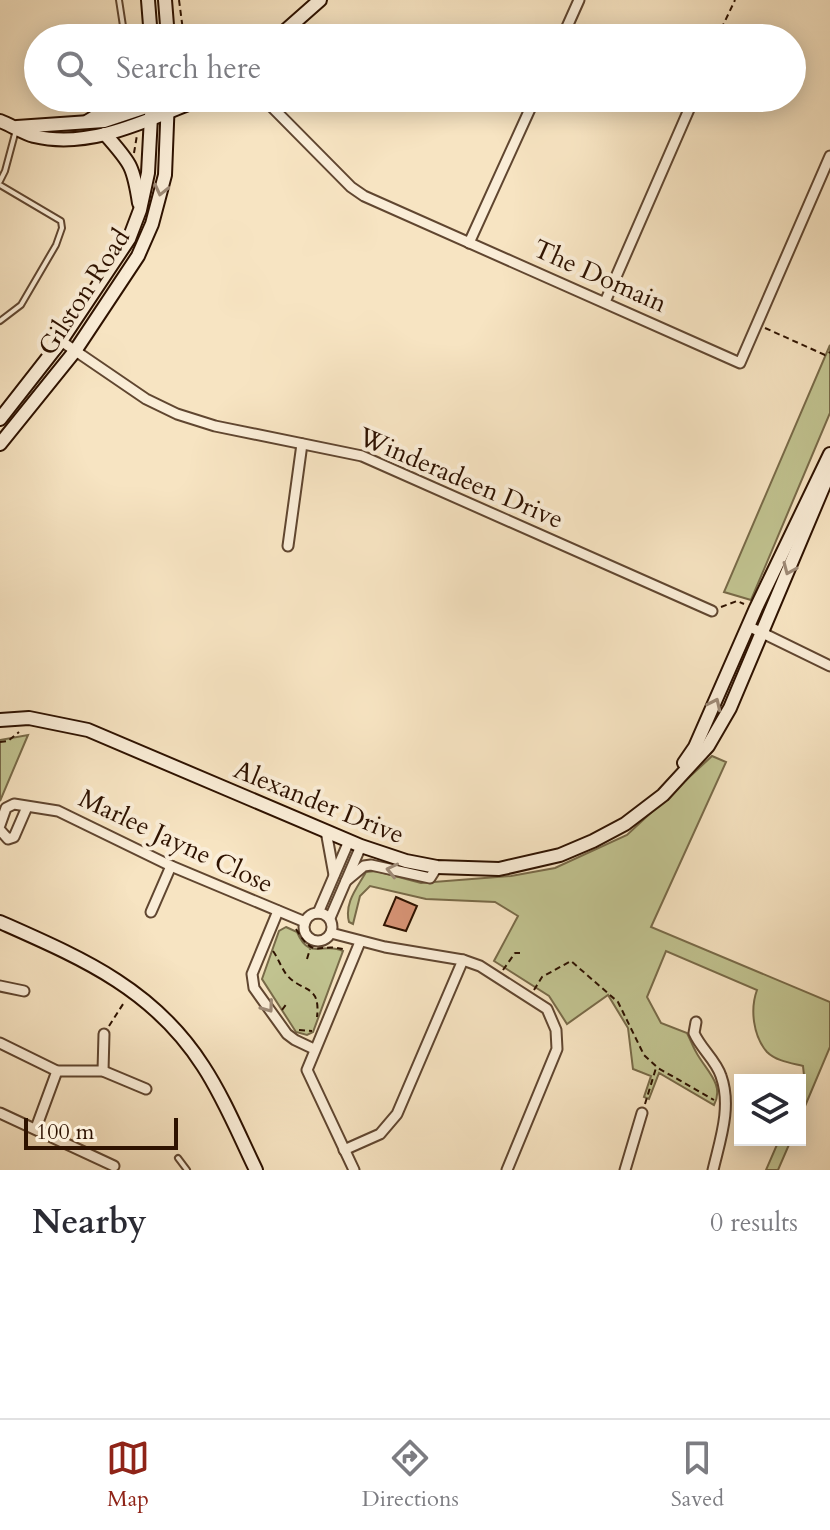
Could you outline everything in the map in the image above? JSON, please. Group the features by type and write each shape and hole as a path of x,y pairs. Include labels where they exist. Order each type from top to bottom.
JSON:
{"main road":[{"path":"148,0 150,24"},
{"path":"165,0 167,24"},
{"path":"293,24 320,0"},
{"path":"82,124 102,112"},
{"path":"17,127 82,124 135,112"},
{"path":"0,121 32,136 55,138 105,134 143,112"},
{"name":"Gilston Road","path":"0,419 61,341 121,254 140,210 148,173 152,112"},
{"name":"Gilston Road","path":"0,444 75,351 138,256 152,224 165,175 168,112"},
{"path":"105,134 134,172 140,210"},
{"name":"Alexander Drive","path":"663,795 695,747 756,608 830,454"},
{"name":"Alexander Drive","path":"0,720 29,718 88,730 355,844 406,861 437,867 499,869 560,855 625,824 663,795 708,746 730,708 830,471"},
{"path":"0,922 92,963 156,1009 202,1064 256,1170"}],"street":[{"path":"568,24 579,0"},
{"name":"The Domain","path":"277,112 357,191 740,363 830,156"},
{"path":"469,243 529,112"},
{"path":"605,302 688,112"},
{"name":"Winderadeen Drive","path":"61,341 146,399 177,414 215,426 362,456 712,611"},
{"path":"288,546 302,444"},
{"path":"748,626 830,666"},
{"path":"14,804 27,807 14,837 8,839 0,828 6,808 14,804"},
{"name":"Marlee Jayne Close","path":"27,807 58,811 171,866 305,922"},
{"path":"326,831 334,875"},
{"path":"318,913 334,875 355,844"},
{"path":"330,918 318,913 310,916 305,922 306,933 313,940 324,940 331,933 330,918 346,881 355,844"},
{"path":"151,912 171,866"},
{"path":"346,881 364,866 430,878 437,867"},
{"path":"278,911 252,974 254,988 287,1034 314,1049"},
{"path":"331,933 360,942 463,960 480,966 547,1009 556,1030 557,1049 507,1170"},
{"path":"354,1170 309,1077 308,1065 360,942"},
{"path":"344,1150 380,1134 397,1114 463,960"},
{"path":"0,986 24,991"},
{"path":"696,1022 694,1033 722,1077 726,1116 713,1170"},
{"path":"103,1071 104,1034"},
{"path":"0,1043 57,1071 103,1071 146,1089"},
{"path":"36,1128 57,1071"},
{"path":"0,1113 114,1166"},
{"path":"625,1170 642,1113"}],"lane":[{"path":"119,0 123,24"},
{"path":"0,321 21,305 56,245 62,228 61,221 53,214 0,183 17,127"},
{"path":"178,1158 187,1170"}],"path":[{"path":"179,0 182,24"},
{"path":"724,24 735,0"},
{"path":"130,156 134,153 138,131"},
{"path":"756,324 825,355 830,352"},
{"path":"712,611 737,601 756,608"},
{"path":"0,742 18,734 29,718"},
{"path":"291,927 298,931 303,944 311,948 334,947 355,953"},
{"path":"307,959 311,948"},
{"path":"271,949 288,976 311,989 317,997 318,1013 313,1031 295,1028"},
{"path":"498,977 510,959 517,952 520,953"},
{"path":"528,997 542,977 571,961 579,965 618,1002 644,1055 656,1067 718,1102 726,1116"},
{"path":"104,1034 126,1000"},
{"path":"275,1000 282,1010 288,1002"},
{"path":"642,1113 656,1067"}],"green space":[{"path":"830,345 830,413 751,600 724,592"},
{"path":"28,735 0,801 0,740"},
{"path":"712,756 726,762 651,927 830,1002 830,1047 806,1104 803,1066 775,1058 762,1046 754,1022 757,990 666,951 647,997 661,1023 687,1033 714,1080 717,1098 714,1105 659,1073 649,1099 644,1097 651,1076 633,1069 628,1028 608,995 567,1024 549,996 494,961 518,916 495,902 426,899 370,886 360,896 353,924 349,922 350,902 366,872 376,871 421,883 511,876 555,868 627,835"},
{"path":"286,927 297,932 312,949 343,951 313,1032 307,1035 296,1032 262,979 279,931"},
{"path":"776,1146 788,1146 778,1170 766,1170"}],"building":[{"path":"396,897 417,906 406,931 384,925"}]}
